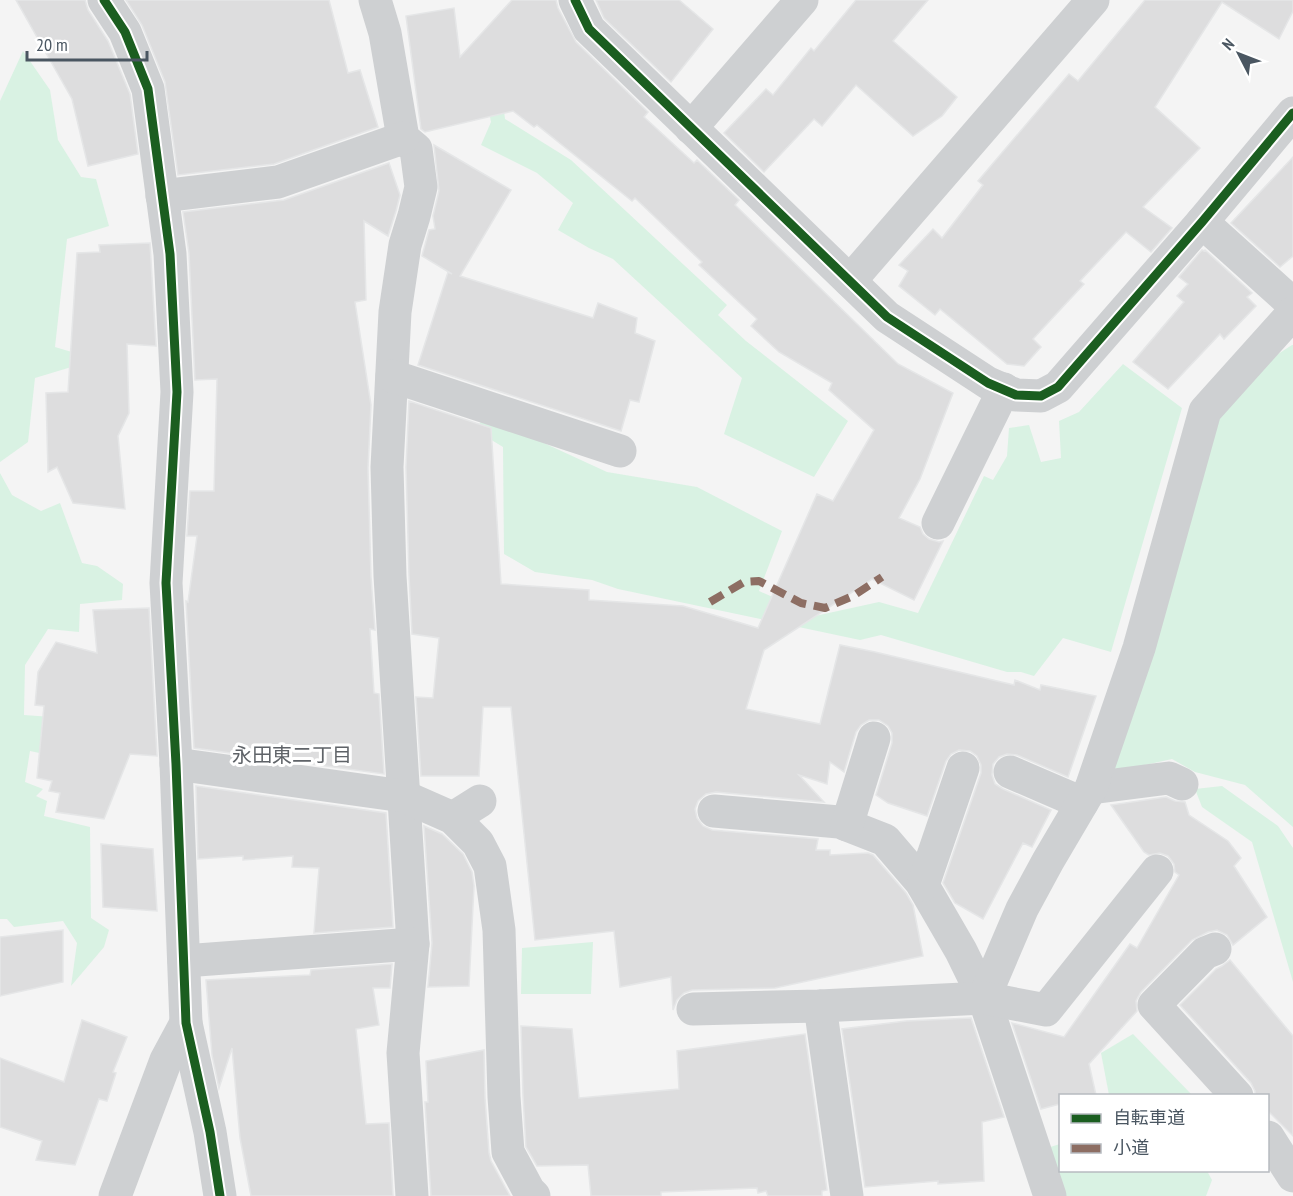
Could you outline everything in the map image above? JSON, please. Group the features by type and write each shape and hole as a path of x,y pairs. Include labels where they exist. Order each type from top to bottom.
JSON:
{"street":[{"path":"104,0 125,32 148,89 170,254 177,392 166,583 186,1023 210,1132 220,1196"},
{"path":"375,0 385,33 403,138 416,148 421,187 405,245 395,312 387,467 390,576 413,944 402,1053 412,1196"},
{"path":"575,0 589,29 887,316 988,382 1016,395 1041,396 1058,387 1202,222 1293,112"},
{"path":"691,128 802,0"},
{"path":"850,281 1093,0"},
{"path":"162,196 278,182 403,138"},
{"path":"1202,222 1293,304"},
{"path":"984,998 1022,909 1086,795 1139,648 1205,411 1293,313"},
{"path":"392,376 620,451"},
{"path":"938,523 1004,389"},
{"path":"847,825 874,738"},
{"path":"176,764 403,796 466,810 478,843 490,866 499,930 508,1152 534,1196"},
{"path":"923,885 963,768"},
{"path":"1010,771 1086,795 1169,778 1182,784"},
{"path":"714,811 839,822 885,840 923,885 962,951 984,998 1050,1196"},
{"path":"693,1009 984,998 1046,1010 1157,871"},
{"path":"184,961 413,944"},
{"path":"1215,949 1205,953 1154,1005 1236,1094"},
{"path":"820,1005 847,1196"},
{"path":"115,1196 166,1060 186,1023"},
{"path":"1269,1139 1293,1176"}],"green space":[{"path":"23,51 50,90 58,140 81,177 96,179 109,226 67,239 55,347 75,353 78,365 35,378 28,442 0,462 0,101"},
{"path":"483,81 503,102 505,119 571,160 727,305 718,315 746,341 848,421 814,477 724,434 742,378 613,259 558,230 573,203 537,173 481,145 491,122"},
{"path":"1292,345 1293,827 1245,785 1195,772 1172,759 1100,775 1215,412 1264,363"},
{"path":"1123,364 1182,408 1111,652 1063,638 1034,676 1021,672 1007,672 881,635 860,640 618,589 592,580 535,572 504,554 503,447 475,430 485,416 607,472 697,487 782,531 759,591 815,616 879,602 918,613 984,476 993,480 1007,456 1009,428 1029,425 1041,462 1061,458 1059,421 1079,412"},
{"path":"0,473 12,495 41,511 60,503 82,563 97,566 123,584 122,600 80,604 79,632 48,629 25,665 24,715 66,718 49,755 30,751 25,782 43,789 36,796 47,801 44,816 90,827 91,918 109,930 104,947 71,986 77,943 63,921 14,927 7,919 0,919"},
{"path":"1222,786 1278,826 1293,848 1293,982 1252,842 1202,807 1195,789"},
{"path":"593,942 591,994 521,994 522,948"},
{"path":"1133,1034 1191,1094 1109,1094 1101,1053"},
{"path":"1059,1144 1059,1172 1208,1172 1212,1180 1206,1196 1061,1196 1047,1148"}],"building":[{"path":"16,0 85,0 88,10 108,41 130,94 138,154 88,166 72,99"},
{"path":"126,0 329,0 348,73 360,70 378,127 274,164 178,175 165,82 142,25"},
{"path":"512,0 556,0 576,42 648,112 644,117 694,163 697,160 739,200 735,205 898,364 953,393 920,479 899,518 920,527 929,539 943,541 914,600 872,579 764,650 746,709 820,724 840,645 1014,685 1015,680 1040,690 1041,685 1096,696 1068,777 1017,755 1007,754 999,757 993,764 992,775 995,784 1051,810 1032,847 1023,843 983,919 955,903 943,883 981,773 981,765 977,756 970,751 959,750 951,754 946,761 927,816 888,803 876,795 892,743 892,733 888,726 879,720 869,720 856,732 844,772 830,762 827,784 799,775 824,802 716,792 706,794 698,801 695,809 697,818 703,826 712,830 818,839 816,850 830,850 830,855 868,853 873,855 906,893 913,905 923,956 775,988 692,990 684,993 677,1000 673,1010 671,977 620,987 614,931 535,940 511,707 483,707 479,776 421,776 416,697 433,698 439,638 412,634 406,467 409,401 491,428 501,584 589,590 589,600 683,606 758,628 817,494 833,501 874,430 829,390 832,383 779,352 751,326 757,319 699,265 702,262 635,198 632,201 537,125 534,127 513,111 425,132 421,129 406,16 454,8 460,57"},
{"path":"596,0 679,0 713,29 671,82 604,18"},
{"path":"856,0 928,0 893,41 957,97 942,116 913,136 856,85 822,126 814,119 764,172 724,133 766,89 773,95 811,48 814,51"},
{"path":"1145,0 1293,0 1293,11 1279,39 1222,2 1155,107 1200,148 1143,207 1172,228 1151,252 1126,232 1080,281 1084,284 1033,339 1041,347 1024,366 1007,364 940,309 935,315 899,286 908,271 899,265 933,229 942,238 983,185 978,181 1069,74 1078,81"},
{"path":"434,145 511,190 460,276 593,318 598,303 637,318 635,333 655,341 639,402 630,400 621,431 418,365 448,272 452,274 422,256 429,230 435,229 433,216 439,191"},
{"path":"1293,157 1293,256 1280,267 1231,223"},
{"path":"389,163 400,195 388,236 364,221 366,300 355,302 371,405 368,468 375,630 370,629 374,693 379,694 384,774 194,748 186,601 188,602 197,536 187,536 190,491 214,491 217,379 195,380 189,253 183,212 284,200"},
{"path":"150,243 156,346 127,344 129,413 118,436 125,509 73,503 57,467 48,472 46,393 68,392 77,253 100,252 99,245"},
{"path":"1202,250 1205,250 1252,293 1247,297 1256,306 1224,339 1220,334 1168,389 1133,362 1184,302 1177,296 1188,284 1179,277"},
{"path":"149,608 157,756 130,754 104,819 56,812 60,793 49,791 52,781 37,778 44,706 35,705 38,672 56,642 97,653 93,610"},
{"path":"196,786 386,813 393,927 314,933 319,868 292,867 293,856 243,860 243,856 198,859"},
{"path":"1166,797 1185,802 1189,815 1228,841 1241,858 1234,866 1267,917 1233,945 1227,935 1217,930 1192,940 1141,992 1136,1001 1137,1011 1089,1064 1096,1094 1059,1094 1059,1104 1041,1109 1012,1023 1064,1037 1130,944 1137,948 1179,875 1175,872 1174,864 1168,856 1160,853 1149,855 1144,852 1111,805"},
{"path":"424,826 442,834 463,854 472,872 474,886 469,986 428,987 432,943"},
{"path":"101,844 153,849 157,911 103,907"},
{"path":"63,930 63,982 0,996 0,937"},
{"path":"1230,960 1293,1036 1293,1136 1269,1112 1269,1094 1255,1094 1251,1083 1180,1005 1216,969"},
{"path":"392,964 390,988 373,988 379,1025 356,1029 366,1124 389,1123 393,1196 251,1196 240,1138 232,1048 219,1088 212,1055 206,980 310,975 311,970"},
{"path":"971,1018 1004,1117 982,1122 984,1181 938,1184 938,1181 865,1187 842,1029 906,1021"},
{"path":"82,1020 127,1037 113,1072 116,1073 107,1101 99,1099 75,1165 36,1160 42,1141 0,1127 0,1058 64,1082"},
{"path":"521,1026 572,1029 579,1098 679,1089 677,1051 805,1034 827,1190 822,1191 822,1196 768,1196 766,1191 758,1193 757,1188 661,1192 661,1196 591,1196 588,1165 537,1166 526,1147"},
{"path":"484,1050 489,1153 510,1196 431,1196 425,1102 428,1102 426,1061"}],"marked path":[{"path":"710,602 744,582 759,581 801,603 825,608 853,596 882,577"}],"cycle path":[{"path":"104,0 125,32 148,89 170,254 177,392 166,583 186,1023 210,1132 220,1196"},
{"path":"575,0 589,29 887,317 988,383 1016,395 1041,396 1058,387 1202,222 1293,113"}],"district":[{"name":"永田東二丁目","path":"292,755"}]}
